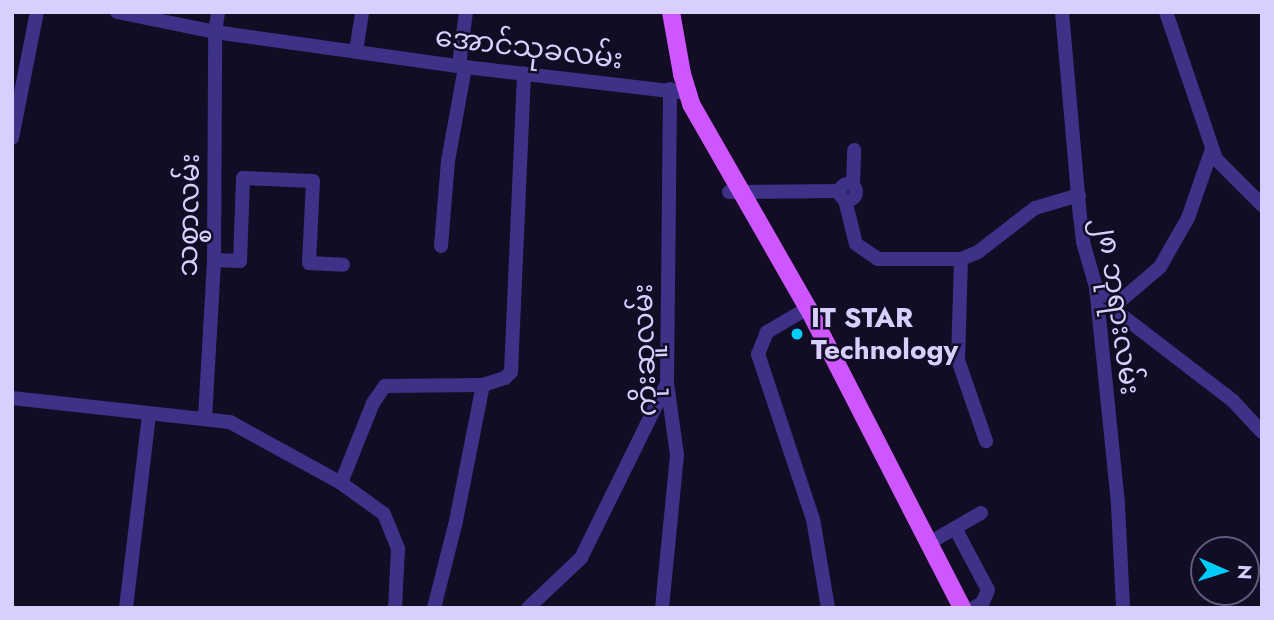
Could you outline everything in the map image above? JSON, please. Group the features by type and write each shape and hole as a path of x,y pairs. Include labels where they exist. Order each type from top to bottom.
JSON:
{"main road":[{"path":"661,12 678,91 804,311 962,608"},
{"path":"671,12 678,91"},
{"path":"804,311 952,608"}],"street":[{"path":"12,138 37,12"},
{"name":"သစ္စာလမ်း","path":"205,418 214,260 215,32 218,12"},
{"path":"356,51 362,12"},
{"path":"441,246 466,12"},
{"name":"၂၈ ဘုရားလမ်း","path":"1062,12 1083,242 1096,287 1118,505 1123,608"},
{"path":"1167,12 1216,159 1262,205"},
{"name":"အောင်သုခလမ်း","path":"121,13 215,32 462,66 678,91"},
{"path":"341,483 373,403 385,386 483,385 505,378 511,372 524,73"},
{"name":"ကိုးဆူလမ်း","path":"662,608 677,455 667,383 678,91"},
{"path":"1112,308 1160,267 1188,218 1212,149"},
{"path":"854,150 846,192 856,244 877,259 961,259 978,252 1035,208 1079,195"},
{"path":"214,260 240,261 243,178 313,181 309,263 343,265"},
{"path":"735,192 846,192"},
{"path":"961,259 958,360 986,441"},
{"path":"1096,287 1112,308 1233,401 1262,432"},
{"path":"804,311 767,332 758,354 813,519 828,608"},
{"path":"528,608 580,558 667,383"},
{"path":"434,608 456,521 483,385"},
{"path":"12,397 230,422 341,483 384,514 398,549 395,608"},
{"path":"126,608 149,414"},
{"path":"929,543 981,513"},
{"path":"955,528 988,590 983,602 974,608"}],"place":[{"name":"IT STAR Technology","path":"797,334"}]}
